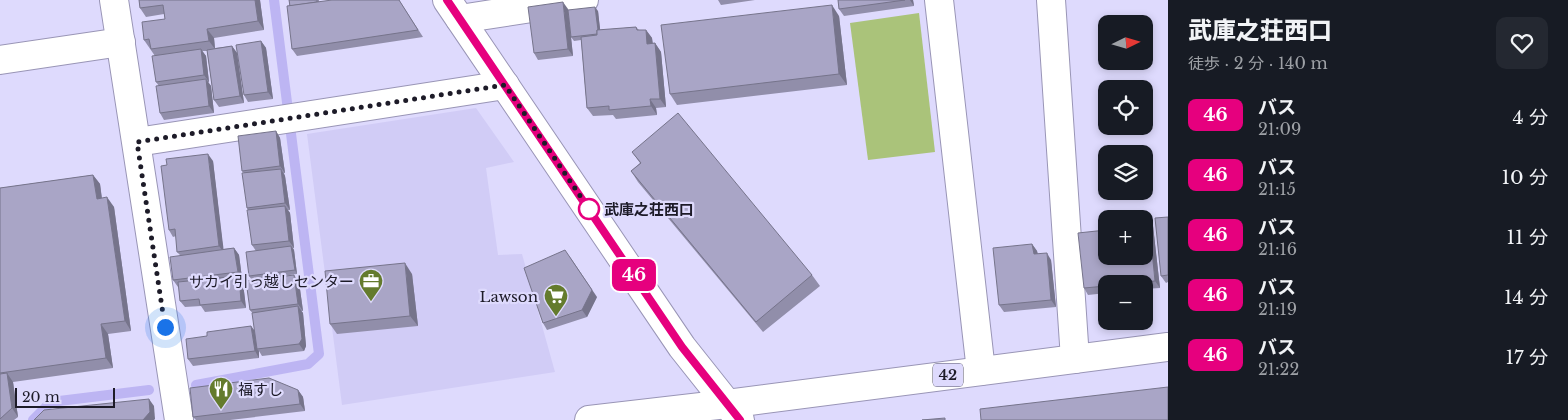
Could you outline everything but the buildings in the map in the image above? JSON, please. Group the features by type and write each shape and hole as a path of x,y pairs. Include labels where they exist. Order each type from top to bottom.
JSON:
{"street":[{"path":"114,0 179,420"},
{"path":"584,0 454,10 682,347 733,412"},
{"path":"939,0 981,371"},
{"path":"1052,0 1075,359"},
{"path":"0,60 121,42"},
{"path":"137,142 505,85"},
{"name":"42","path":"589,420 733,412 981,371 1168,347"}],"shaded area":[{"path":"476,108 514,162 486,168 498,255 522,254 555,372 342,405 307,134"}],"green space":[{"path":"919,13 935,152 868,160 850,23"}],"waterway":[{"path":"196,385 308,364 319,354 274,0"},
{"path":"33,420 51,402 149,390"}],"bus line":[{"name":"46","path":"447,0 682,347 740,420"}],"place":[{"name":"武庫之荘西口","path":"589,209"},
{"name":"サカイ引っ越しセンター","path":"371,302"},
{"name":"Lawson","path":"556,317"},
{"name":"福すし","path":"221,410"}],"route":[{"path":"165,327 137,142 505,85 589,209"}]}
